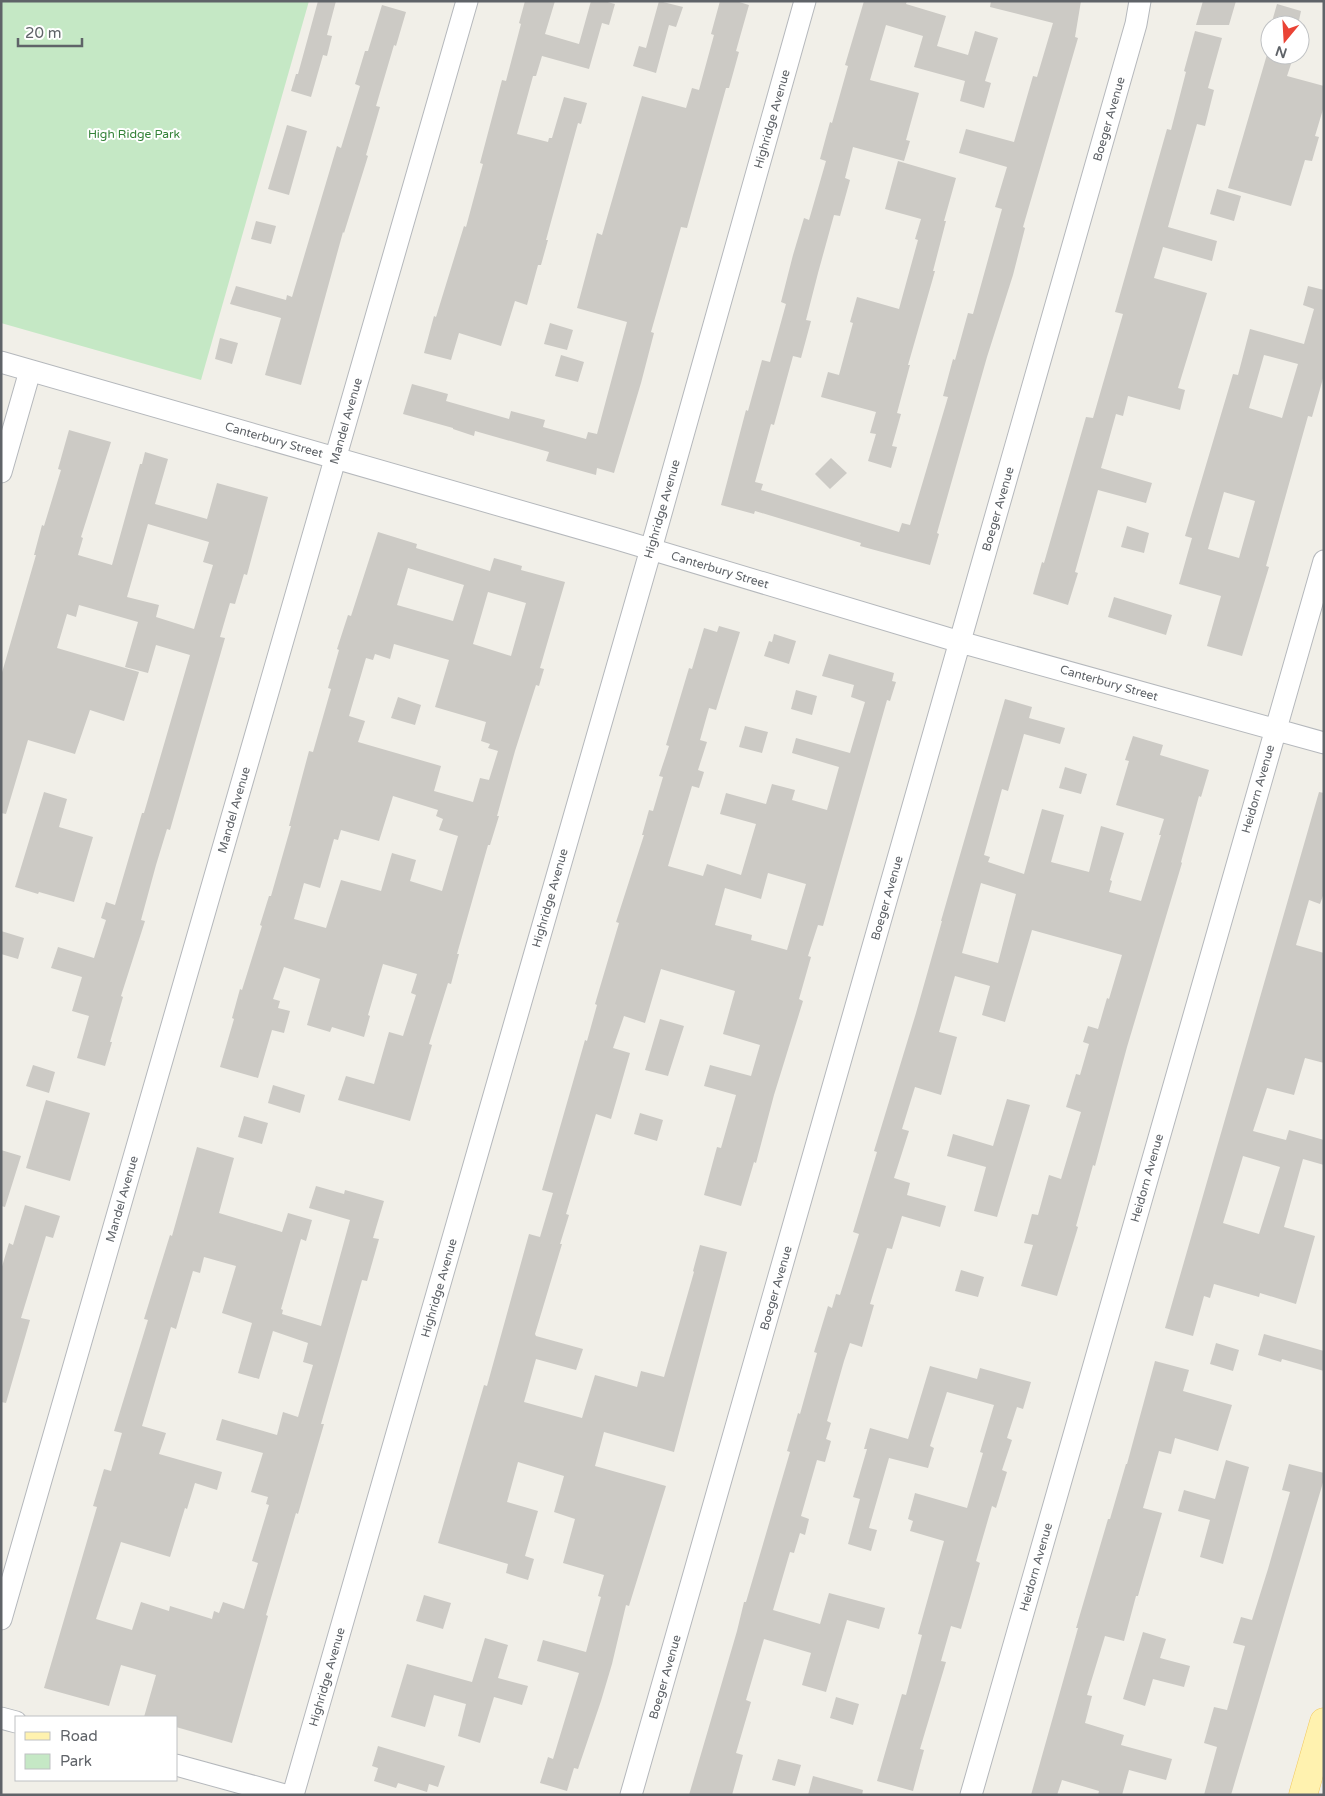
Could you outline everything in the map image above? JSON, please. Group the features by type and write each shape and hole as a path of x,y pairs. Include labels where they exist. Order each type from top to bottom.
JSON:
{"main road":[{"path":"1303,1795 1324,1722"}],"street":[{"name":"Mandel Avenue","path":"1,1619 467,1"},
{"name":"Highridge Avenue","path":"293,1795 651,549 805,1"},
{"name":"Boeger Avenue","path":"631,1795 1136,24 1140,1"},
{"name":"Canterbury Street","path":"1,362 651,549 960,642 1324,744"},
{"path":"1,472 30,371"},
{"name":"Heidorn Avenue","path":"971,1795 1324,562"},
{"path":"1,1718 15,1722"},
{"path":"178,1766 285,1795"}],"green space":[{"name":"High Ridge Park","path":"1,1 309,1 201,380 1,323"}],"building":[{"path":"318,1 336,1 327,35 332,36 327,56 323,55 311,97 291,91 296,74 298,74"},
{"path":"525,1 555,1 545,34 579,44 591,1 604,1 615,4 609,25 602,23 589,69 542,56 536,76 533,76 517,134 548,142 549,138 552,138 564,97 587,103 581,124 578,123 541,265 538,265 527,305 515,301 501,346 459,333 451,360 424,353 434,316 436,317 464,226 466,227 483,164 480,163 502,80 506,81"},
{"path":"659,1 683,7 676,27 669,25 656,73 633,66 639,46 646,48"},
{"path":"720,1 736,1 749,5 736,51 739,52 729,88 726,88 687,228 681,227 651,332 654,333 641,383 614,473 597,468 596,475 546,461 549,452 475,431 474,436 403,414 412,384 448,394 446,401 509,419 511,411 545,420 543,427 586,439 588,432 597,434 627,322 577,308 597,233 602,235 642,96 686,108 692,88 699,90 714,35 711,34"},
{"path":"864,1 907,1 906,4 946,16 937,46 968,55 975,31 998,38 985,81 991,83 984,108 960,101 965,81 914,67 923,36 886,25 870,80 919,93 906,140 910,141 904,161 853,147 845,178 850,180 840,216 834,215 818,273 806,320 811,321 801,358 793,356 774,425 771,424 755,482 763,484 761,490 899,532 902,523 910,525 948,397 943,396 953,359 955,360 968,313 973,314 1002,209 995,207 1007,167 959,153 966,129 1014,142 1033,76 1037,77 1053,23 990,7 991,1 1081,1 1075,37 1078,38 1023,227 1025,228 1013,275 987,357 937,533 939,534 930,565 860,546 861,543 755,511 754,514 721,505 746,410 748,411 762,360 770,362 786,304 781,302 793,255 804,218 809,220 826,161 820,159 848,66 845,65"},
{"path":"1203,1 1236,1 1229,25 1196,25"},
{"path":"1277,4 1301,11 1300,15 1274,15"},
{"path":"382,5 406,12 376,106 380,107 366,155 368,156 343,232 301,385 265,375 281,318 230,304 236,286 286,300 287,295 292,297 337,146 341,148 360,86 355,84 365,51 368,51"},
{"path":"1195,31 1222,38 1208,88 1214,90 1205,126 1197,124 1168,227 1217,241 1212,261 1163,247 1154,278 1207,293 1178,388 1185,390 1180,410 1128,396 1123,416 1116,414 1101,468 1152,483 1146,503 1098,490 1075,572 1078,573 1068,605 1033,594 1042,562 1044,563 1086,417 1093,418 1123,314 1115,312 1167,129 1171,130"},
{"path":"1264,65 1291,65 1287,76 1324,86 1324,106 1315,136 1319,137 1312,161 1305,160 1291,206 1228,188"},
{"path":"287,125 307,131 289,195 268,189"},
{"path":"898,161 956,178 944,221 946,221 933,271 935,271 908,365 910,365 897,413 901,414 892,446 897,447 891,468 868,461 876,434 870,433 876,412 821,397 828,372 839,375 853,323 850,322 857,297 899,309 918,240 915,239 921,219 885,209"},
{"path":"1217,189 1241,196 1234,221 1210,214"},
{"path":"256,221 276,226 271,244 251,239"},
{"path":"1308,286 1324,290 1324,375 1312,417 1308,416 1266,566 1269,567 1242,656 1207,646 1221,596 1179,584 1192,538 1185,536 1233,374 1238,375 1250,329 1304,344 1314,309 1303,305","holes":["1264,355 1298,364 1282,418 1249,408","1224,492 1255,501 1239,558 1208,549"]},
{"path":"550,323 573,330 567,350 544,344"},
{"path":"220,338 238,343 232,364 215,359"},
{"path":"561,355 584,362 578,382 555,376"},
{"path":"69,430 111,442 81,537 83,538 78,555 112,565 145,452 168,459 155,504 207,519 217,483 268,497 247,575 244,574 235,604 230,603 220,637 225,638 170,830 167,829 156,865 141,920 145,921 121,996 123,997 105,1066 77,1058 89,1016 72,1011 82,977 51,968 58,947 94,958 106,920 101,918 106,902 115,905 190,655 156,645 148,673 125,667 138,622 79,605 76,617 67,614 57,648 139,672 124,721 90,710 75,754 28,740 6,814 1,813 1,676 36,555 34,555 42,525 44,526 61,470 58,469","holes":["148,524 209,542 203,562 213,565 194,629 156,617 159,605 127,597"]},
{"path":"831,458 847,473 830,489 815,474"},
{"path":"1127,526 1149,533 1144,553 1121,547"},
{"path":"378,532 417,544 416,548 490,571 494,558 522,566 521,570 565,582 540,668 544,669 539,686 536,685 515,751 497,816 499,816 490,845 488,845 457,954 459,954 451,984 448,983 429,1044 432,1045 410,1121 338,1100 346,1076 374,1084 389,1032 403,1036 416,995 411,993 417,974 383,964 368,1015 370,1016 364,1037 332,1027 330,1032 307,1025 320,979 284,967 273,999 280,1001 278,1008 290,1011 284,1033 272,1030 258,1078 220,1067 234,1019 232,1018 240,989 242,990 291,826 289,826 309,751 313,752 331,689 328,688 339,650 337,649 348,615 351,616","holes":["408,568 464,585 453,621 397,605","488,592 526,603 511,656 473,644","394,644 449,660 435,707 486,722 481,741 490,744 488,748 498,751 489,780 480,778 473,802 434,791 441,766 358,742 365,721 349,716 366,658 373,660 375,654 390,659","393,796 438,810 436,816 443,819 439,830 458,836 442,891 410,881 416,860 392,853 381,891 341,880 326,928 294,919 304,883 320,888 334,839 338,840 341,830 379,841"]},
{"path":"1114,597 1172,615 1166,635 1108,617"},
{"path":"719,626 740,632 716,710 709,708 700,740 707,742 698,770 704,772 699,788 692,786 668,866 703,876 707,864 741,875 756,824 720,814 726,793 766,804 772,784 795,790 792,800 827,810 839,767 792,753 796,738 850,753 865,702 851,697 854,685 822,676 829,654 894,673 892,681 896,682 890,701 887,700 823,926 818,925 808,956 811,957 799,999 803,1001 774,1095 756,1163 754,1162 741,1206 704,1195 717,1147 721,1148 736,1095 704,1086 710,1065 751,1076 760,1045 723,1034 735,991 661,969 645,1023 624,1016 613,1048 630,1053 611,1119 596,1114 566,1214 569,1215 560,1244 562,1244 535,1334 536,1336 583,1349 576,1370 536,1359 524,1402 582,1418 595,1375 637,1387 641,1371 664,1377 700,1245 727,1252 674,1452 604,1432 595,1466 666,1486 629,1606 626,1605 601,1701 578,1769 574,1768 567,1791 540,1783 548,1757 553,1759 579,1673 537,1661 543,1640 586,1652 601,1597 598,1596 604,1575 563,1563 575,1519 554,1512 564,1476 518,1462 507,1502 538,1511 525,1556 534,1559 528,1580 506,1573 508,1564 438,1543 484,1385 487,1386 529,1234 540,1237 553,1193 542,1190 585,1040 587,1041 597,1005 595,1004 619,923 616,922 644,835 642,835 649,810 653,811 663,777 659,776 669,746 666,745 689,668 692,669 704,628 717,632","holes":["768,873 806,884 787,950 751,940 752,935 715,925 725,888 761,899"]},
{"path":"774,634 796,641 789,664 764,656 769,641 772,642"},
{"path":"796,690 817,696 812,715 791,709"},
{"path":"398,697 421,705 415,725 391,718"},
{"path":"1005,699 1032,707 1029,718 1065,728 1060,744 1024,734 1008,791 1002,789 984,855 990,857 988,862 1024,874 1042,809 1064,815 1051,862 1089,872 1101,826 1124,833 1110,880 1112,881 1109,892 1141,901 1164,819 1116,805 1129,761 1125,760 1133,736 1163,745 1160,755 1209,770 1201,797 1199,796 1182,863 1127,1047 1095,1166 1093,1165 1076,1226 1078,1227 1057,1296 1021,1286 1033,1245 1024,1243 1032,1214 1038,1215 1049,1175 1061,1179 1081,1112 1066,1107 1076,1074 1080,1075 1089,1044 1083,1042 1088,1026 1098,1029 1122,955 1032,930 1005,1022 982,1015 990,986 955,976 939,1032 957,1037 941,1095 915,1087 902,1129 909,1131 894,1178 910,1183 907,1195 946,1206 940,1227 902,1216 892,1249 887,1248 870,1304 874,1305 862,1347 850,1343 844,1361 827,1421 831,1423 826,1439 831,1441 825,1462 817,1460 801,1516 809,1519 805,1535 800,1533 794,1553 790,1552 773,1610 820,1624 829,1593 885,1608 879,1629 847,1620 826,1692 802,1685 811,1653 764,1639 746,1700 751,1702 736,1753 743,1755 732,1795 689,1795 744,1602 746,1602 790,1452 787,1451 798,1413 800,1414 817,1353 814,1352 828,1306 832,1308 836,1294 840,1295 859,1234 853,1232 877,1152 874,1151 916,1013","holes":["981,883 1016,894 998,963 962,953"]},
{"path":"745,726 768,732 762,753 739,747"},
{"path":"1065,767 1087,774 1081,794 1059,788"},
{"path":"44,792 67,799 59,827 93,837 74,902 15,887"},
{"path":"1319,792 1324,793 1324,893 1320,904 1309,900 1296,945 1324,953 1324,1063 1305,1058 1294,1095 1267,1088 1253,1131 1286,1140 1289,1130 1324,1140 1324,1165 1303,1159 1284,1227 1315,1236 1296,1304 1260,1293 1259,1297 1214,1284 1210,1298 1204,1296 1193,1336 1165,1328","holes":["1243,1156 1280,1167 1259,1234 1223,1223"]},
{"path":"1,931 24,938 18,959 1,954"},
{"path":"660,1019 684,1026 668,1076 645,1070"},
{"path":"33,1065 55,1072 49,1093 26,1086"},
{"path":"273,1085 305,1095 300,1113 268,1103"},
{"path":"1007,1099 1030,1105 997,1217 974,1211 986,1167 947,1156 953,1134 993,1146"},
{"path":"46,1100 90,1113 70,1181 26,1168"},
{"path":"640,1113 663,1120 657,1141 634,1134"},
{"path":"244,1116 268,1123 262,1144 238,1137"},
{"path":"197,1147 234,1158 219,1213 282,1232 288,1213 312,1220 306,1241 301,1239 281,1309 283,1310 282,1314 321,1326 350,1220 309,1208 316,1186 344,1194 345,1190 384,1201 373,1238 379,1239 367,1281 362,1280 321,1424 324,1424 266,1615 268,1616 232,1743 178,1728 178,1716 144,1716 156,1675 121,1665 109,1706 44,1688 97,1507 93,1506 104,1469 111,1471 122,1433 114,1431 148,1320 144,1319 170,1235 172,1236","holes":["204,1257 236,1266 222,1313 252,1323 238,1373 259,1379 273,1331 308,1343 303,1362 313,1365 298,1417 283,1412 277,1435 222,1419 216,1440 263,1453 251,1492 268,1497 266,1504 269,1505 252,1561 258,1563 244,1609 223,1602 219,1613 214,1611 212,1619 170,1606 169,1611 141,1602 132,1630 96,1619 121,1542 170,1557 195,1483 217,1490 222,1472 159,1454 166,1433 142,1426 171,1327 176,1329 193,1271 200,1273"]},
{"path":"1,1150 21,1156 5,1207 1,1206"},
{"path":"25,1205 60,1216 53,1238 46,1236 21,1318 30,1320 6,1403 1,1402 1,1270 9,1243 13,1245"},
{"path":"961,1270 984,1277 978,1297 955,1291"},
{"path":"1264,1334 1324,1351 1324,1371 1282,1359 1281,1362 1258,1355"},
{"path":"1216,1343 1239,1350 1233,1371 1210,1364"},
{"path":"1155,1361 1189,1370 1183,1391 1232,1405 1218,1451 1175,1438 1171,1454 1159,1451 1143,1508 1162,1513 1124,1641 1105,1636 1087,1695 1092,1696 1085,1723 1124,1735 1121,1745 1172,1759 1166,1780 1129,1770 1122,1795 1098,1795 1099,1791 1062,1780 1057,1795 1031,1795 1078,1628 1076,1628 1108,1519 1110,1519 1127,1464"},
{"path":"930,1366 977,1379 980,1368 1031,1382 1023,1409 1017,1407 1007,1438 1012,1440 1002,1470 1007,1472 996,1508 992,1506 976,1561 980,1563 961,1629 951,1626 941,1661 946,1662 920,1749 924,1750 913,1791 877,1781 902,1694 906,1695 922,1635 918,1634 944,1541 910,1531 913,1521 908,1519 915,1493 967,1508 983,1453 980,1452 994,1405 947,1392 930,1446 934,1448 928,1468 889,1458 869,1528 877,1530 871,1551 848,1544 860,1499 853,1497 867,1449 864,1449 870,1428 908,1439"},
{"path":"1226,1460 1249,1467 1223,1564 1200,1557 1210,1520 1178,1511 1184,1490 1215,1499"},
{"path":"1289,1464 1324,1473 1324,1479 1231,1795 1204,1795 1217,1747 1204,1743 1214,1707 1227,1710 1245,1646 1233,1643 1241,1617 1252,1620 1268,1569 1290,1492 1282,1490"},
{"path":"424,1595 451,1603 443,1629 416,1621"},
{"path":"1143,1632 1166,1639 1160,1658 1190,1666 1184,1687 1153,1679 1145,1706 1123,1699"},
{"path":"485,1638 508,1645 498,1678 528,1686 522,1705 494,1697 480,1743 458,1736 466,1704 434,1695 425,1727 391,1717 407,1664 472,1682"},
{"path":"836,1697 859,1704 853,1725 830,1718"},
{"path":"378,1746 445,1766 438,1787 429,1784 427,1792 398,1783 396,1788 374,1781 378,1768 372,1766"},
{"path":"778,1759 801,1765 795,1786 772,1780"},
{"path":"813,1776 863,1790 862,1795 808,1795"}]}
